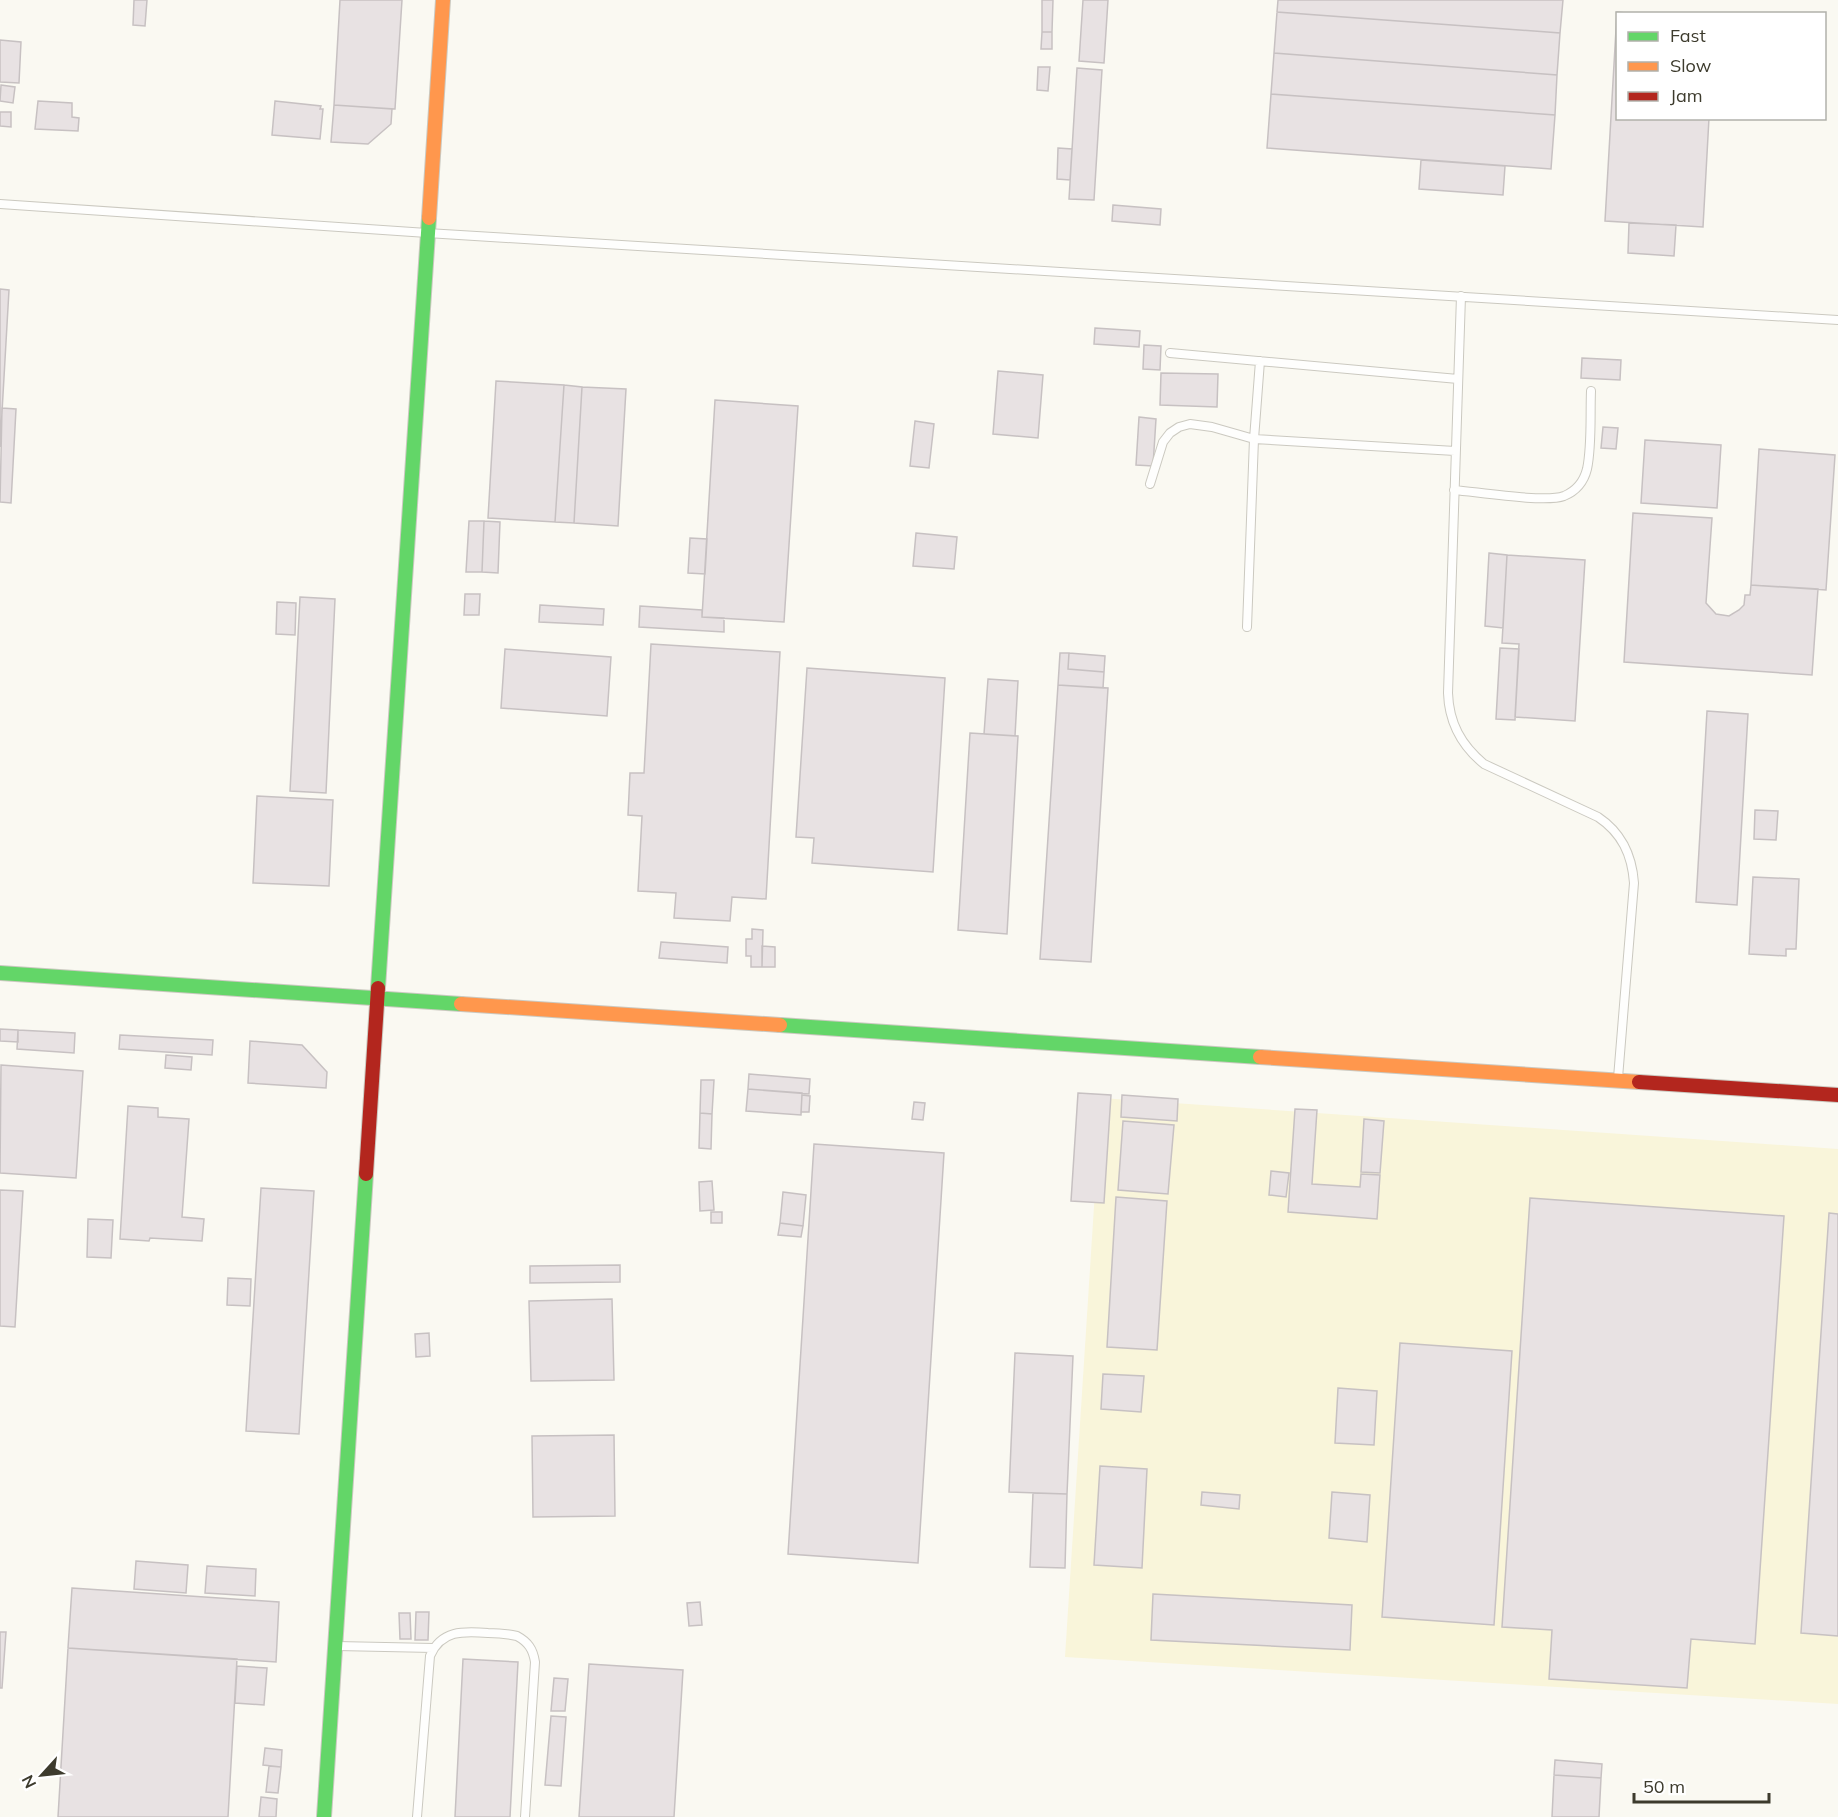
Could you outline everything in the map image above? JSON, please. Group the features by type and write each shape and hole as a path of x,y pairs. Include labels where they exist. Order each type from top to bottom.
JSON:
{"street":[{"path":"324,1817 443,0"},
{"path":"0,973 1838,1095"}],"lane":[{"path":"0,204 427,233 1838,320"},
{"path":"1461,296 1449,710 1453,726 1461,741 1484,764 1610,824 1622,840 1630,857 1634,883 1617,1080"},
{"path":"1170,352 1458,379"},
{"path":"1247,627 1254,439 1260,361"},
{"path":"1454,490 1547,499 1566,495 1574,490 1584,478 1588,463 1591,391"},
{"path":"1150,484 1164,442 1170,433 1190,424 1201,424 1254,439 1455,451"},
{"path":"417,1817 428,1667 433,1648 450,1634 470,1632 517,1636 524,1640 532,1650 535,1662 525,1817"},
{"path":"335,1647 433,1648"}],"shaded area":[{"path":"1101,1098 1838,1149 1838,1704 1065,1657"}],"building":[{"path":"134,0 147,0 145,26 133,25"},
{"path":"340,0 402,0 395,109 334,105"},
{"path":"1042,0 1053,0 1052,32 1042,32"},
{"path":"1083,0 1108,0 1104,63 1079,61"},
{"path":"1278,0 1563,0 1560,33 1277,12"},
{"path":"1277,12 1560,33 1557,75 1274,53"},
{"path":"1616,29 1616,120 1709,120 1703,227 1605,221"},
{"path":"1042,32 1052,32 1052,49 1041,49"},
{"path":"0,40 21,42 19,83 0,82"},
{"path":"1274,53 1557,75 1555,115 1271,94"},
{"path":"1038,67 1050,67 1048,91 1037,90"},
{"path":"1077,68 1102,70 1094,200 1069,199"},
{"path":"1,85 15,87 13,103 0,101"},
{"path":"1271,94 1555,115 1551,169 1267,148"},
{"path":"38,101 72,103 72,117 79,118 78,131 35,129"},
{"path":"275,101 321,106 320,109 323,109 320,139 272,135"},
{"path":"334,105 392,109 391,124 368,144 331,142"},
{"path":"0,112 11,112 11,127 0,126"},
{"path":"1058,148 1072,149 1070,180 1057,179"},
{"path":"1421,160 1505,166 1503,195 1419,189"},
{"path":"1113,205 1161,209 1160,225 1112,221"},
{"path":"1629,223 1676,225 1674,256 1628,253"},
{"path":"0,289 9,290 0,447"},
{"path":"1095,328 1140,331 1139,347 1094,344"},
{"path":"1144,345 1161,346 1160,370 1143,369"},
{"path":"1582,358 1621,360 1620,380 1581,378"},
{"path":"998,371 1043,375 1038,438 993,434"},
{"path":"1161,373 1218,374 1217,407 1160,405"},
{"path":"496,381 564,385 555,522 488,518"},
{"path":"564,385 582,387 574,523 555,522"},
{"path":"582,387 626,389 618,526 574,523"},
{"path":"715,400 798,406 784,622 702,617"},
{"path":"2,408 16,409 11,503 0,502"},
{"path":"1139,417 1156,419 1153,466 1136,465"},
{"path":"915,421 934,424 929,468 910,466"},
{"path":"1603,427 1618,428 1616,449 1601,448"},
{"path":"1645,440 1721,445 1717,508 1641,503"},
{"path":"1759,449 1835,455 1826,590 1751,585"},
{"path":"1633,513 1712,518 1706,603 1716,614 1729,616 1739,610 1744,605 1745,595 1750,595 1751,585 1818,589 1812,675 1624,662"},
{"path":"469,521 484,521 482,572 466,572"},
{"path":"484,521 500,522 498,573 482,572"},
{"path":"916,533 957,537 954,569 913,566"},
{"path":"690,538 707,539 705,574 688,573"},
{"path":"1489,553 1507,555 1503,628 1485,626"},
{"path":"1507,555 1585,560 1575,721 1515,717 1519,644 1502,643"},
{"path":"465,594 480,594 479,615 464,615"},
{"path":"300,597 335,599 326,793 290,791"},
{"path":"277,602 296,603 295,635 276,634"},
{"path":"540,605 604,609 603,625 539,622"},
{"path":"640,606 702,610 702,617 724,618 724,632 639,627"},
{"path":"651,644 780,652 766,899 732,897 730,921 674,918 676,893 638,891 642,816 628,815 630,773 644,773"},
{"path":"1500,648 1519,649 1515,720 1496,719"},
{"path":"505,649 611,657 607,716 501,708"},
{"path":"1060,653 1069,653 1068,669 1104,672 1103,688 1058,685"},
{"path":"1069,653 1105,656 1104,672 1068,669"},
{"path":"807,668 945,678 933,872 812,863 814,838 796,837"},
{"path":"988,679 1018,681 1015,736 984,734"},
{"path":"1058,685 1108,688 1091,962 1040,959"},
{"path":"1707,711 1748,714 1737,905 1696,902"},
{"path":"970,733 1018,736 1007,934 958,930"},
{"path":"257,796 333,800 329,886 253,883"},
{"path":"1755,810 1778,811 1776,840 1754,839"},
{"path":"1753,877 1799,879 1796,949 1786,949 1786,956 1749,954"},
{"path":"752,929 763,930 762,967 751,967 751,956 746,956 746,939 752,939"},
{"path":"661,942 728,947 727,963 659,958"},
{"path":"762,946 775,947 775,967 762,967"},
{"path":"0,1029 18,1030 18,1042 0,1041"},
{"path":"18,1030 75,1033 74,1053 17,1049"},
{"path":"120,1035 213,1040 212,1055 119,1049"},
{"path":"250,1041 302,1045 327,1072 326,1088 248,1083"},
{"path":"166,1055 192,1057 191,1070 165,1068"},
{"path":"1,1065 83,1071 76,1178 0,1173"},
{"path":"749,1074 810,1079 809,1094 748,1089"},
{"path":"701,1080 714,1080 712,1114 700,1113"},
{"path":"748,1089 802,1093 801,1115 746,1111"},
{"path":"1078,1093 1111,1095 1104,1203 1071,1201"},
{"path":"802,1095 810,1096 809,1112 801,1112"},
{"path":"1122,1095 1178,1099 1177,1121 1121,1117"},
{"path":"914,1102 925,1103 923,1120 912,1119"},
{"path":"128,1106 158,1108 158,1117 189,1119 182,1217 204,1219 202,1241 120,1239"},
{"path":"1295,1109 1317,1110 1312,1184 1360,1187 1361,1174 1380,1175 1377,1219 1288,1212"},
{"path":"700,1113 712,1114 711,1149 699,1148"},
{"path":"1364,1119 1384,1121 1380,1173 1361,1172"},
{"path":"1123,1121 1174,1125 1168,1194 1118,1190"},
{"path":"814,1144 944,1153 918,1563 788,1554"},
{"path":"1271,1171 1289,1173 1286,1197 1269,1195"},
{"path":"712,1181 714,1210 700,1211 699,1182"},
{"path":"261,1188 314,1191 299,1434 246,1431"},
{"path":"0,1190 23,1191 15,1327 0,1326"},
{"path":"783,1192 806,1195 803,1226 780,1223"},
{"path":"1116,1197 1167,1201 1157,1350 1107,1347"},
{"path":"1530,1198 1784,1216 1755,1644 1691,1639 1687,1688 1549,1679 1552,1630 1502,1627"},
{"path":"711,1212 722,1212 722,1223 711,1223"},
{"path":"1829,1213 1838,1214 1838,1636 1801,1633"},
{"path":"88,1219 113,1220 111,1258 87,1257"},
{"path":"780,1223 803,1226 801,1237 778,1235"},
{"path":"620,1265 620,1282 530,1283 530,1266"},
{"path":"228,1278 251,1279 250,1306 227,1305"},
{"path":"612,1299 614,1380 531,1381 529,1301"},
{"path":"429,1333 430,1356 416,1357 415,1334"},
{"path":"1400,1343 1512,1351 1494,1625 1382,1617"},
{"path":"1015,1353 1073,1356 1067,1494 1009,1492"},
{"path":"1103,1374 1144,1376 1141,1412 1101,1409"},
{"path":"1338,1388 1377,1391 1374,1445 1335,1443"},
{"path":"614,1435 615,1516 533,1517 532,1436"},
{"path":"1100,1466 1147,1469 1142,1568 1094,1565"},
{"path":"1202,1492 1240,1495 1239,1509 1201,1505"},
{"path":"1332,1492 1370,1495 1367,1542 1329,1538"},
{"path":"1033,1493 1067,1494 1065,1568 1030,1567"},
{"path":"136,1561 188,1565 186,1593 134,1589"},
{"path":"207,1566 256,1569 255,1596 205,1593"},
{"path":"72,1588 279,1602 276,1662 68,1648"},
{"path":"1153,1594 1352,1605 1350,1650 1151,1640"},
{"path":"700,1602 702,1625 689,1626 687,1603"},
{"path":"416,1612 429,1612 428,1640 415,1640"},
{"path":"399,1613 410,1613 411,1639 400,1639"},
{"path":"0,1632 6,1632 2,1688 0,1688"},
{"path":"68,1648 237,1659 228,1817 58,1817"},
{"path":"463,1659 518,1662 510,1817 455,1817"},
{"path":"589,1664 683,1670 674,1817 579,1817"},
{"path":"237,1666 267,1668 264,1705 235,1703"},
{"path":"554,1678 568,1679 565,1711 551,1711"},
{"path":"551,1716 566,1717 561,1786 545,1785"},
{"path":"265,1748 282,1750 281,1767 263,1765"},
{"path":"1555,1760 1602,1764 1601,1778 1554,1775"},
{"path":"269,1766 281,1767 278,1793 266,1792"},
{"path":"1554,1775 1601,1778 1599,1817 1552,1817"},
{"path":"261,1797 277,1799 276,1817 259,1817"}],"traffic: fast":[{"path":"378,988 429,218"},
{"path":"0,973 461,1004"},
{"path":"780,1025 1260,1057"},
{"path":"324,1817 366,1174"}],"traffic: slow":[{"path":"429,218 443,0"},
{"path":"461,1004 780,1025"},
{"path":"1260,1057 1639,1082"}],"traffic: jam":[{"path":"366,1174 378,988"},
{"path":"1639,1082 1838,1095"}]}
